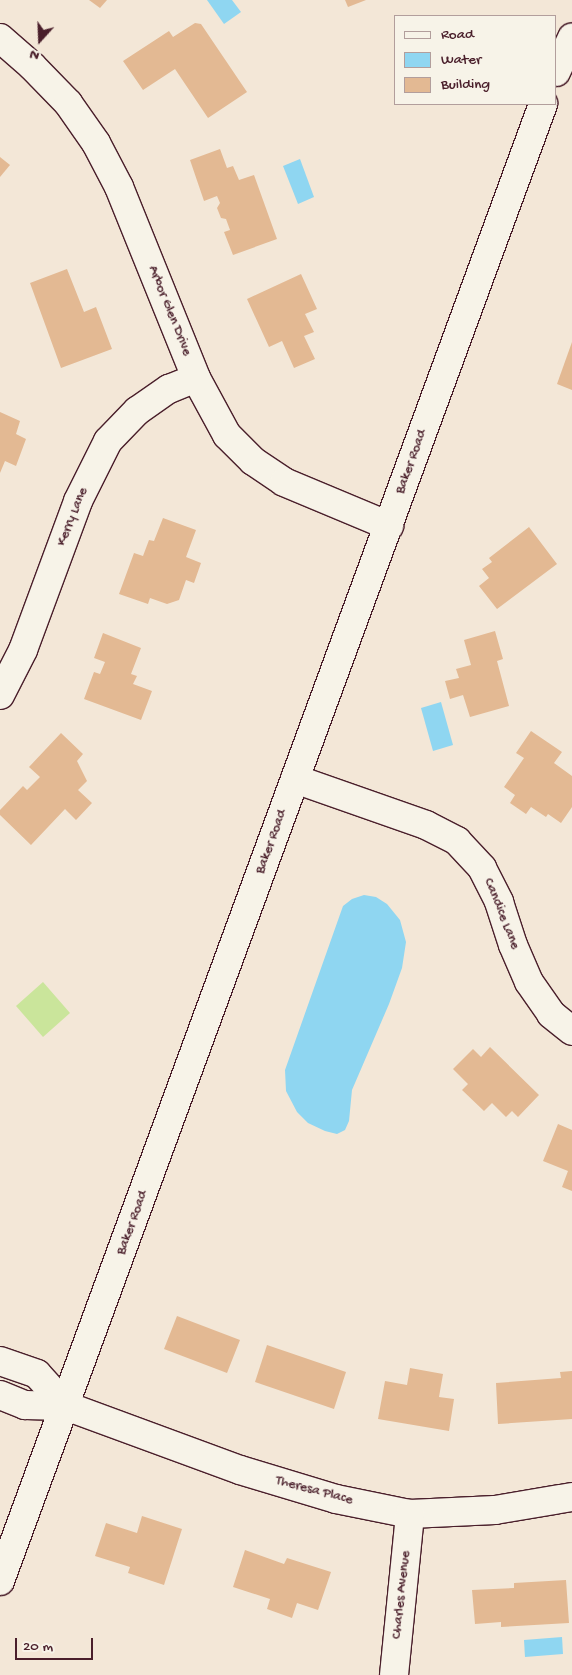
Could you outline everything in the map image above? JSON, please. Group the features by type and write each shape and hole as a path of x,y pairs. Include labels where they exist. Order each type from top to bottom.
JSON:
{"street":[{"path":"557,70 572,37"},
{"name":"Arbor Glen Drive","path":"0,38 32,66 68,103 96,143 119,187 196,378 227,435 253,461 284,482 389,526"},
{"name":"Baker Road","path":"0,1581 66,1406 543,105"},
{"name":"Kerry Lane","path":"0,695 23,650 78,501 108,441 137,411 169,390 196,378"},
{"name":"Candice Lane","path":"295,780 426,824 457,841 482,868 499,902 513,945 529,982 552,1014 572,1031"},
{"path":"0,1361 37,1374 66,1406"},
{"path":"0,1395 25,1405 66,1406"},
{"name":"Theresa Place","path":"66,1406 240,1470 336,1499 410,1514 495,1510 572,1497"},
{"name":"Charles Avenue","path":"394,1675 410,1514"}],"green space":[{"path":"43,982 70,1013 43,1037 16,1006"}],"water":[{"path":"207,0 232,0 241,12 224,24"},
{"path":"300,159 314,197 298,204 283,166"},
{"path":"441,702 453,745 433,751 421,708"},
{"path":"364,895 376,897 387,904 400,920 406,942 402,968 389,1004 352,1090 349,1121 345,1130 337,1134 308,1123 297,1112 286,1091 285,1070 343,906 352,899"},
{"path":"562,1637 563,1654 525,1657 524,1640"}],"building":[{"path":"89,0 107,0 100,8"},
{"path":"345,0 366,0 348,7"},
{"path":"195,23 201,24 247,92 208,118 175,69 143,90 123,61 169,31 173,37"},
{"path":"220,149 227,168 233,166 239,180 254,175 277,239 233,255 224,232 230,230 226,219 221,218 217,208 220,203 217,196 204,201 190,160"},
{"path":"0,157 10,165 0,177"},
{"path":"67,269 84,312 96,307 112,349 61,368 30,283"},
{"path":"301,274 317,309 305,314 314,332 304,336 315,359 294,368 282,341 269,347 247,299"},
{"path":"572,342 572,390 557,384"},
{"path":"0,412 20,421 16,434 26,439 16,466 5,461 0,473"},
{"path":"163,518 196,530 186,557 201,563 194,583 186,580 179,600 167,604 150,598 148,604 119,594 134,553 143,556 149,540 154,541"},
{"path":"529,527 557,564 497,609 479,586 489,578 482,569 492,562 489,558"},
{"path":"495,631 503,659 497,661 509,706 470,717 463,695 450,699 445,681 459,678 456,669 471,665 464,640"},
{"path":"103,633 141,648 131,674 137,676 133,684 152,691 141,720 84,699 94,672 100,674 105,662 94,658"},
{"path":"531,731 562,752 554,763 572,776 572,807 561,823 548,814 546,817 531,807 526,814 510,803 515,795 504,787 524,758 516,753"},
{"path":"61,733 83,754 77,761 87,781 78,790 92,803 76,820 65,809 31,845 0,815 0,810 23,786 27,790 40,777 29,767"},
{"path":"490,1047 539,1095 518,1117 512,1111 506,1117 492,1103 484,1111 462,1090 468,1084 453,1069 473,1049 481,1057"},
{"path":"558,1124 572,1130 572,1191 562,1187 568,1171 543,1161"},
{"path":"177,1316 240,1340 227,1373 164,1349"},
{"path":"267,1345 346,1372 334,1409 255,1382"},
{"path":"410,1368 443,1374 439,1397 454,1399 449,1431 378,1419 385,1381 407,1385"},
{"path":"572,1371 572,1419 498,1424 496,1383 561,1378 560,1372"},
{"path":"142,1516 182,1529 164,1585 128,1573 130,1567 95,1556 106,1523 137,1533"},
{"path":"245,1550 284,1564 287,1558 331,1572 318,1610 297,1603 292,1618 267,1609 270,1599 233,1587"},
{"path":"566,1580 569,1623 501,1627 501,1622 475,1624 472,1590 514,1588 514,1583"}]}
